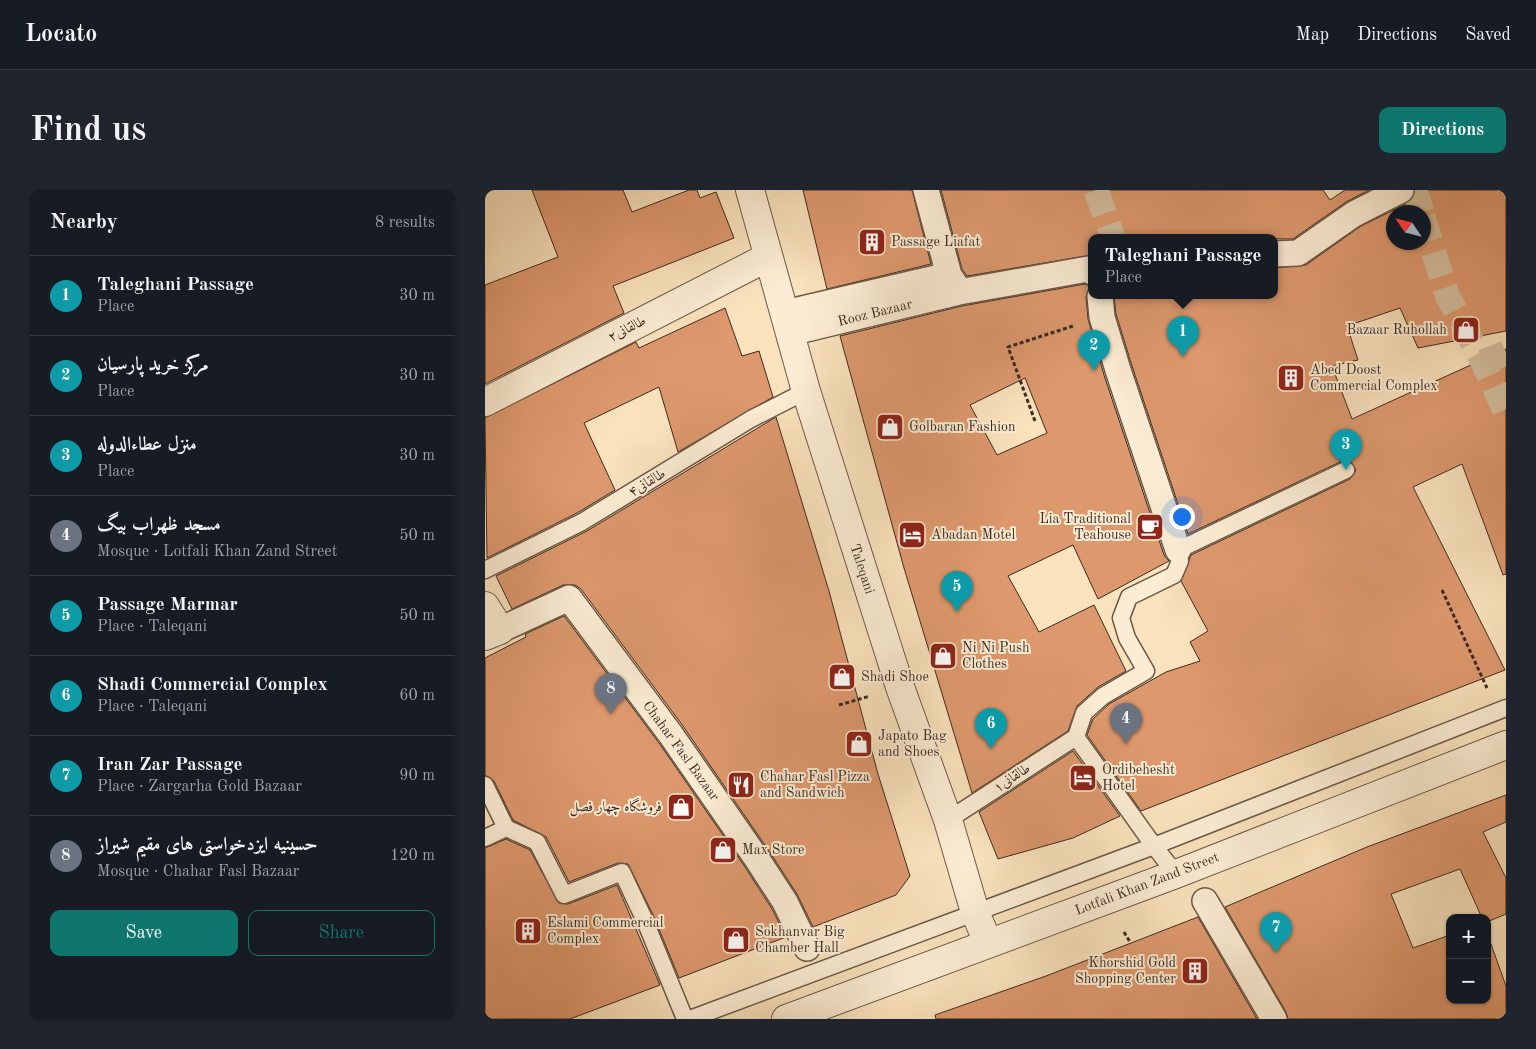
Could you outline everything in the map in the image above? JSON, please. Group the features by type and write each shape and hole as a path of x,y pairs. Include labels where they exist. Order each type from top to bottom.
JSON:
{"street":[{"name":"Taleqani","path":"750,190 805,391 900,687 948,820 975,912 988,943"},
{"path":"926,190 954,283"},
{"path":"1278,254 1298,253 1354,214 1401,190"},
{"name":"طالقانی۲","path":"485,402 768,257"},
{"name":"Rooz Bazaar","path":"787,323 954,283 1088,269"},
{"path":"1101,306 1177,550"},
{"name":"Chahar Fasl Bazaar","path":"492,633 569,598 671,735 757,860 785,902 807,948"},
{"path":"485,606 492,633"},
{"name":"Lotfali Khan Zand Street","path":"786,1019 1176,874 1506,745"},
{"path":"1205,901 1274,1019"}],"lane":[{"name":"طالقانی۴","path":"485,570 582,522 751,419 805,391"},
{"path":"1176,874 1076,736 1085,713 1103,696 1145,670 1127,638 1121,618 1129,597 1174,574 1180,561 1177,550 1346,470"},
{"path":"690,1019 1154,846 1506,708"},
{"name":"طالقانی۱","path":"948,820 1076,736"},
{"path":"485,785 506,828 537,842 564,895 622,872 645,921 685,1019"},
{"path":"485,838 506,828"}],"path":[{"path":"1035,421 1008,347 1101,306"},
{"path":"1442,590 1488,690"},
{"path":"1124,932 1130,942"}],"building":[{"path":"532,190 623,190 632,212 689,190 697,190 700,198 716,192 734,238 613,286 624,313 485,384 485,285 558,257"},
{"name":"Passage Liafat","path":"803,190 912,190 931,264 827,289"},
{"path":"941,190 1323,190 1330,200 1345,190 1369,190 1346,202 1293,239 1278,239 1278,234 1088,234 1088,256 967,276 962,269"},
{"path":"1415,190 1506,190 1506,331 1418,348 1400,308 1347,326 1358,360 1332,366 1352,419 1506,349 1506,574 1503,575 1462,464 1413,487 1505,670 1141,811 1087,735 1093,719 1109,704 1166,672 1200,661 1190,642 1208,631 1181,581 1191,555 1350,479 1356,470 1351,462 1342,461 1188,534 1132,366 1116,314 1114,299 1278,299 1278,268 1306,265 1361,226 1386,214 1386,250 1431,250 1431,205 1404,205 1413,197"},
{"path":"1085,284 1088,285 1086,297 1088,319 1104,375 1164,555 1169,561 1098,599 1073,545 1008,576 1039,632 1094,605 1126,671 1098,687 1077,706 1068,731 972,793 904,568 840,336 962,306","holes":["1025,378 1047,433 997,455 970,405"]},
{"path":"725,308 742,356 759,351 773,397 678,452 659,387 584,423 615,490 577,513 487,558 485,418 636,342 639,348"},
{"path":"776,417 829,591 878,774 910,876 896,895 813,927 797,894 769,851 683,726 581,589 575,585 563,585 512,609 496,576 587,531"},
{"path":"564,616 659,743 745,867 772,909 786,937 679,978 654,917 628,864 618,863 569,882 546,837 513,820 494,781 485,775 485,658 526,637 525,634"},
{"path":"1073,751 1120,816 1073,838 998,859 979,812"},
{"path":"1506,795 1506,822 1483,832 1506,878 1506,914 1491,920 1491,914 1480,914 1460,869 1391,894 1413,948 1446,936 1446,1004 1491,1004 1491,944 1506,986 1506,1019 1288,1019 1286,1012 1225,907 1367,847"},
{"name":"Eslami Commercial Complex","path":"506,839 530,850 559,903 568,904 617,885 660,985 570,1019 485,1019 485,848"},
{"path":"1198,917 1257,1019 936,1019 935,1015 1046,976"}],"tunnel":[{"path":"1096,190 1112,234"},
{"path":"1415,190 1420,205"},
{"path":"1431,243 1447,295 1483,362 1506,413"},
{"path":"1483,362 1506,353"}],"place":[{"name":"Passage Liafat","path":"872,242"},
{"name":"Bazaar Ruhollah","path":"1466,330"},
{"name":"Taleghani Passage","path":"1183,357"},
{"name":"مرکز خرید پارسیان","path":"1094,371"},
{"name":"Abed Doost Commercial Complex","path":"1291,378"},
{"name":"Golbaran Fashion","path":"890,427"},
{"name":"منزل عطاءالدوله","path":"1346,470"},
{"name":"Lia Traditional Teahouse","path":"1150,527"},
{"name":"Abadan Motel","path":"912,535"},
{"name":"Passage Marmar","path":"957,612"},
{"name":"Ni Ni Push Clothes","path":"943,656"},
{"name":"Shadi Shoe","path":"842,677"},
{"name":"حسینیه ایزدخواستی های مقیم شیراز","path":"611,714"},
{"name":"Japato Bag and Shoes","path":"859,744"},
{"name":"مسجد ظهراب بیگ","path":"1126,744"},
{"name":"Shadi Commercial Complex","path":"991,749"},
{"name":"Ordibehesht Hotel","path":"1083,778"},
{"name":"Chahar Fasl Pizza and Sandwich","path":"741,785"},
{"name":"فروشگاه چهار فصل","path":"681,807"},
{"name":"Max Store","path":"723,850"},
{"name":"Eslami Commercial Complex","path":"528,931"},
{"name":"Sokhanvar Big Chamber Hall","path":"736,940"},
{"name":"Iran Zar Passage","path":"1276,953"},
{"name":"Khorshid Gold Shopping Center","path":"1195,971"}]}
